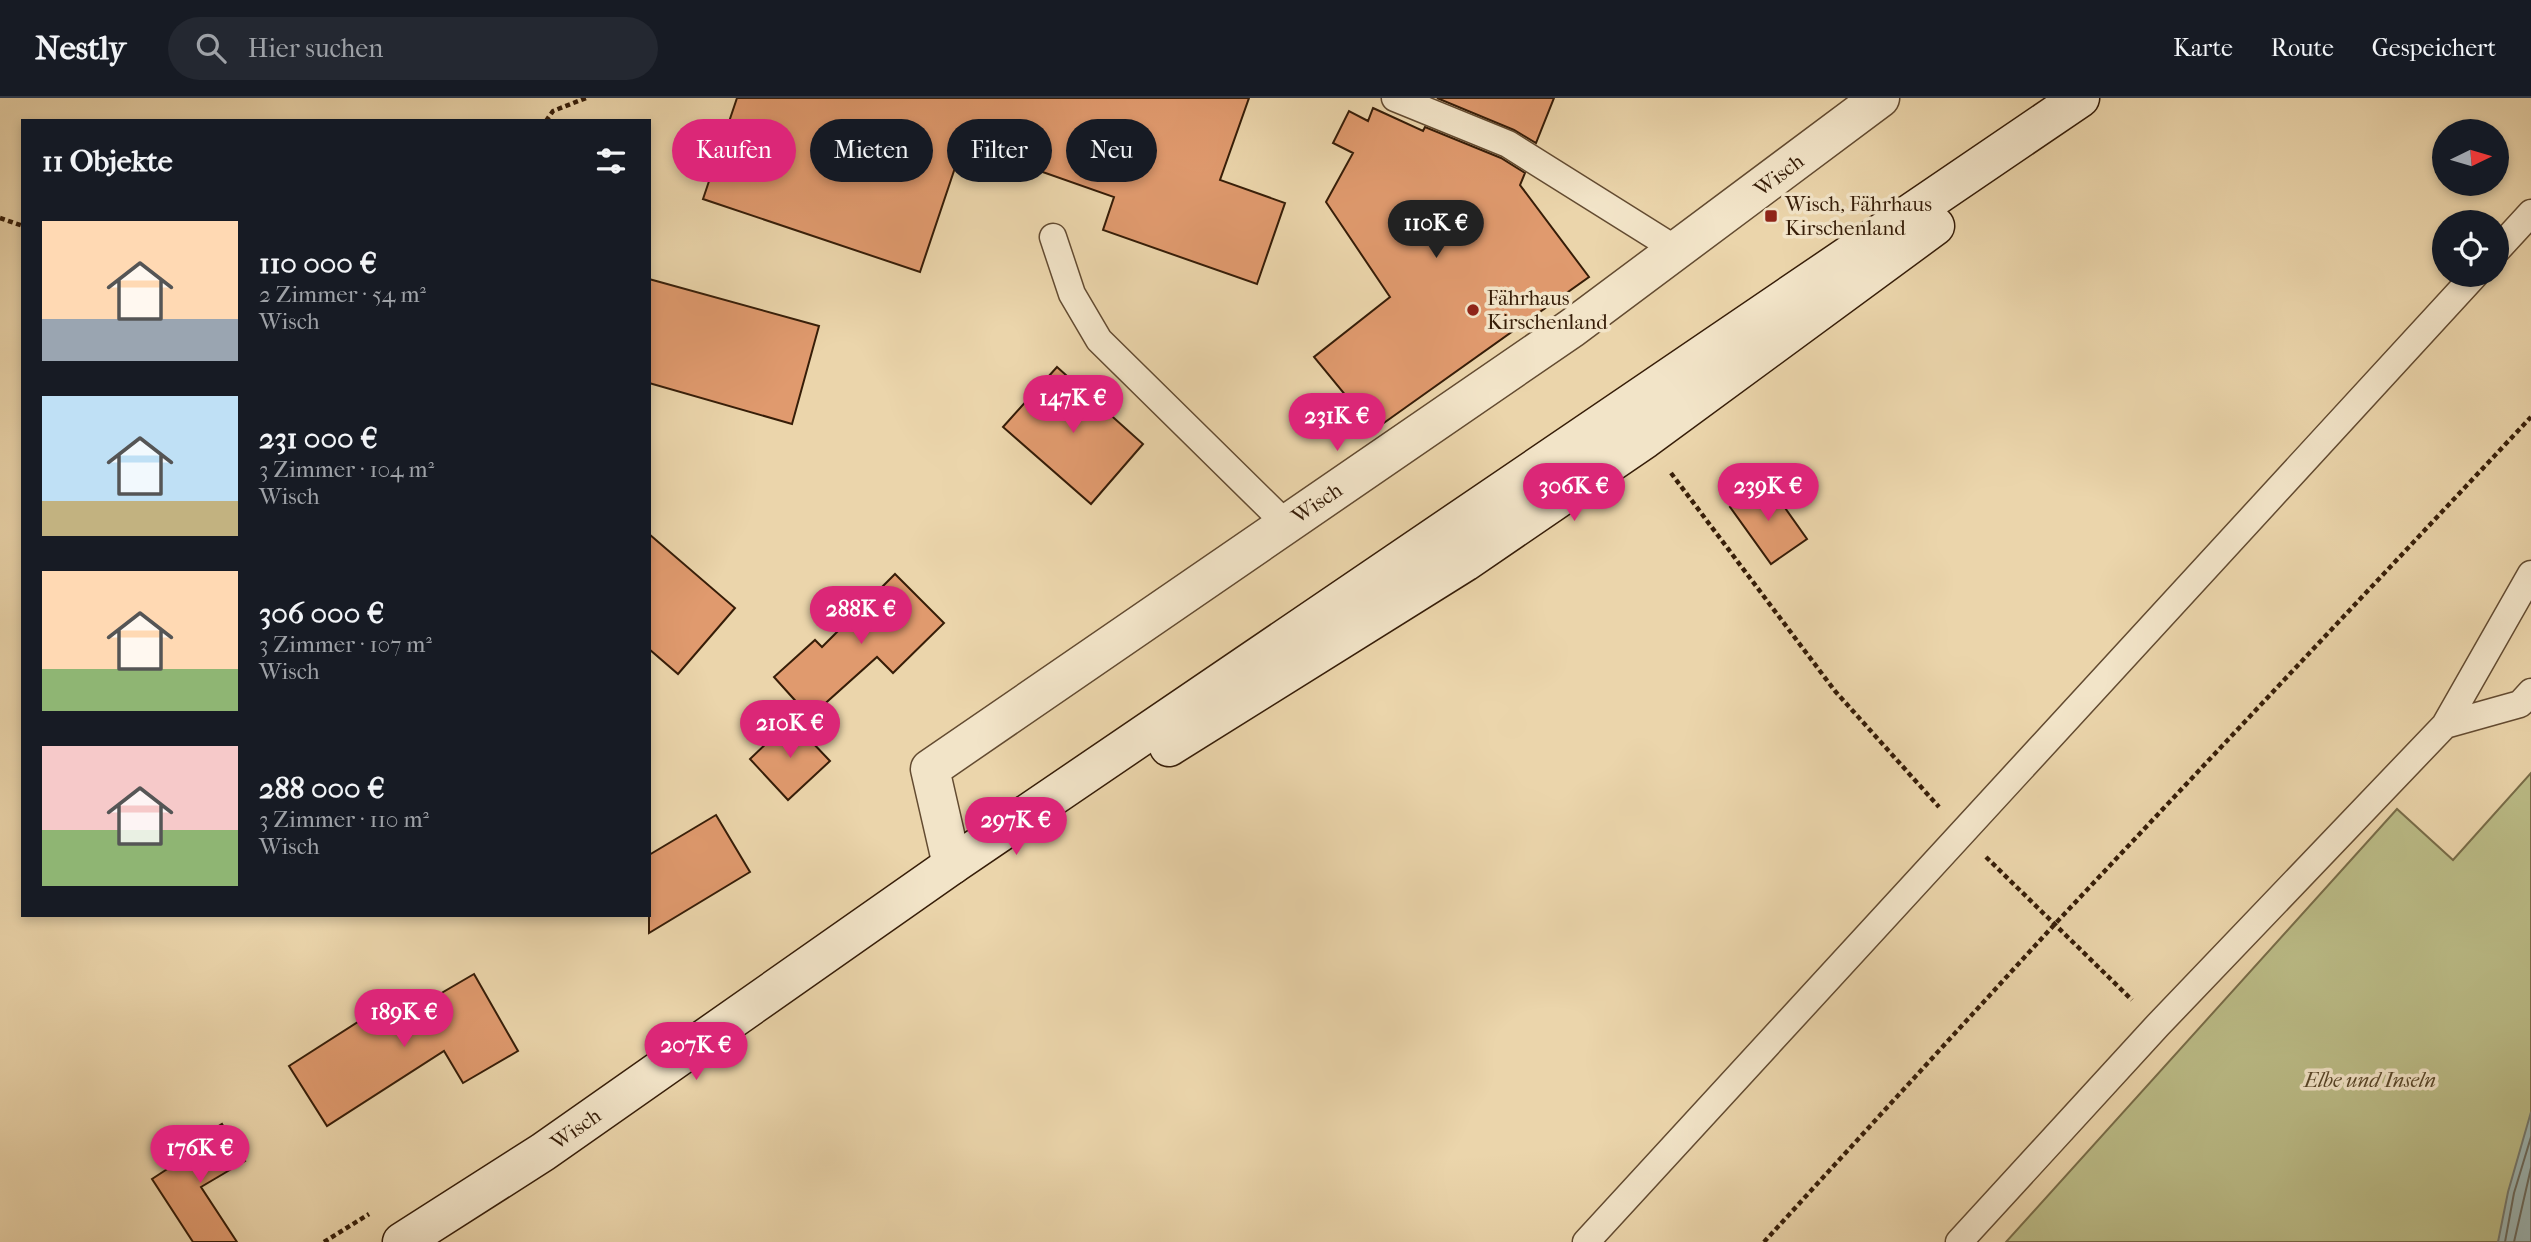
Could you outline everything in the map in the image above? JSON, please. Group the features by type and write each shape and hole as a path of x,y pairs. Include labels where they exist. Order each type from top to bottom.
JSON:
{"street":[{"name":"Wisch","path":"952,865 930,769 1572,328 1880,98"},
{"name":"Wisch","path":"402,1242 544,1152 952,865 2024,135 2062,103"},
{"name":"Wisch","path":"1047,800 1141,765 1465,562 1646,439 1969,201 2024,135"}],"lane":[{"path":"1395,98 1508,145 1677,250"},
{"path":"2509,237 2531,213"},
{"path":"1053,237 1072,294 1099,340 1286,524"},
{"path":"1586,1242 2464,287"},
{"path":"1959,1242 2158,1025 2445,725 2531,574"},
{"path":"2445,725 2520,704 2531,691"}],"path":[{"path":"547,119 553,111 586,98"},
{"path":"0,218 21,225"},
{"path":"1764,1242 2054,925 2531,416"},
{"path":"1646,439 1835,691 1962,833 2158,1025"}],"green space":[{"name":"Elbe und Inseln","path":"2531,773 2531,1242 2006,1242 2397,809 2453,860"}],"water":[{"path":"2531,1112 2531,1242 2498,1242 2508,1192"}],"building":[{"path":"737,98 1249,98 1220,180 1285,203 1257,284 1103,230 1114,197 1071,182 1157,182 1157,119 1066,119 1066,180 1052,175 1052,119 947,119 947,182 950,182 920,272 703,199 709,182 796,182 796,119 730,119"},
{"path":"1437,98 1554,98 1536,143 1514,130"},
{"path":"1373,108 1423,131 1425,127 1501,158 1525,173 1520,185 1589,277 1374,430 1314,357 1390,297 1326,202 1353,153 1333,143 1349,111 1368,121"},
{"path":"651,280 819,326 792,424 651,384"},
{"path":"1057,367 1143,444 1091,504 1003,427"},
{"path":"1766,481 1807,539 1771,564 1730,507"},
{"path":"651,536 735,608 678,674 651,651"},
{"path":"895,574 944,623 893,673 877,657 810,717 774,677 815,640 822,647"},
{"path":"791,720 830,761 788,800 750,759"},
{"path":"716,815 750,872 649,933 651,854"},
{"path":"474,974 518,1051 463,1083 444,1051 327,1126 289,1066 375,1011 385,1026"},
{"path":"222,1124 245,1161 201,1187 237,1242 193,1242 152,1179 175,1164 171,1156"}],"place":[{"name":"Wisch, Fährhaus Kirschenland","path":"1771,216"},
{"name":"Fährhaus Kirschenland","path":"1473,310"}]}
